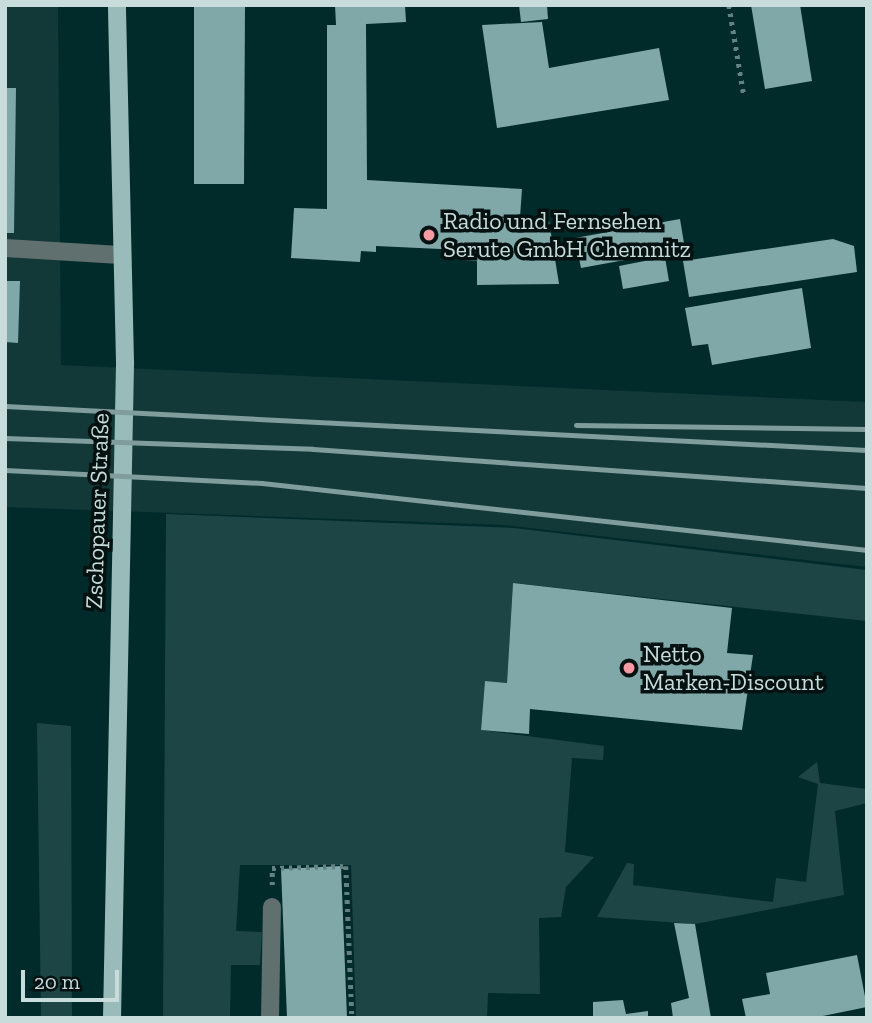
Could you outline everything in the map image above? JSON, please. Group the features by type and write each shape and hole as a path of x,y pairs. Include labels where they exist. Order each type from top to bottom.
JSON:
{"main road":[{"name":"Zschopauer Straße","path":"112,1018 125,362 120,255 117,5"}],"lane":[{"path":"5,248 120,255"},
{"path":"267,1017 269,900"}],"path":[{"path":"729,5 744,96"},
{"path":"269,900 272,868 346,866 352,1018"}],"shaded area":[{"path":"5,5 58,5 61,365 867,402 867,567 503,525 5,507"},
{"path":"166,514 514,528 867,570 867,621 513,583 507,683 485,681 481,730 604,746 603,760 572,758 565,852 594,857 566,887 561,917 539,918 540,994 488,993 487,1018 356,1018 351,865 240,865 236,931 262,932 260,965 231,965 230,1018 163,1018"},
{"path":"37,723 71,726 72,1018 41,1018"},
{"path":"817,762 820,783 867,789 867,803 835,811 844,895 695,924 597,917 627,863 634,864 633,885 773,902 776,878 806,882 818,784 798,777"}],"building":[{"path":"194,5 245,5 244,184 194,184"},
{"path":"335,5 405,5 406,22 366,24 367,180 522,189 520,217 470,216 549,221 559,284 477,285 477,261 462,260 462,250 376,246 376,252 361,251 360,262 291,258 294,208 327,209 327,25 336,25"},
{"path":"519,5 547,5 548,19 521,22"},
{"path":"751,5 800,5 812,81 765,89"},
{"path":"542,22 549,68 659,48 669,100 497,128 482,25"},
{"path":"5,88 16,88 14,233 5,233"},
{"path":"680,219 685,249 581,268 575,238"},
{"path":"833,239 854,246 857,272 689,297 683,261"},
{"path":"665,257 669,281 623,289 619,266"},
{"path":"5,281 20,281 18,343 5,342"},
{"path":"802,288 811,348 712,365 708,344 692,346 685,308"},
{"name":"Netto Marken-Discount","path":"513,583 732,608 727,653 753,655 742,730 530,709 529,734 481,730 485,681 507,683"},
{"path":"341,866 347,1018 287,1018 281,869"},
{"path":"674,923 695,924 711,1018 673,1018 671,1003 689,998"},
{"path":"857,955 867,1007 813,1018 746,1018 742,999 770,994 766,973"},
{"path":"623,1000 626,1014 648,1011 648,1018 593,1018 593,1002"}],"railway":[{"path":"5,406 867,450"},
{"path":"576,425 867,429"},
{"path":"5,438 313,449 867,488"},
{"path":"5,470 262,483 867,550"}],"place":[{"name":"Radio und Fernsehen Serute GmbH Chemnitz","path":"429,235"},
{"name":"Netto Marken-Discount","path":"629,668"}]}
